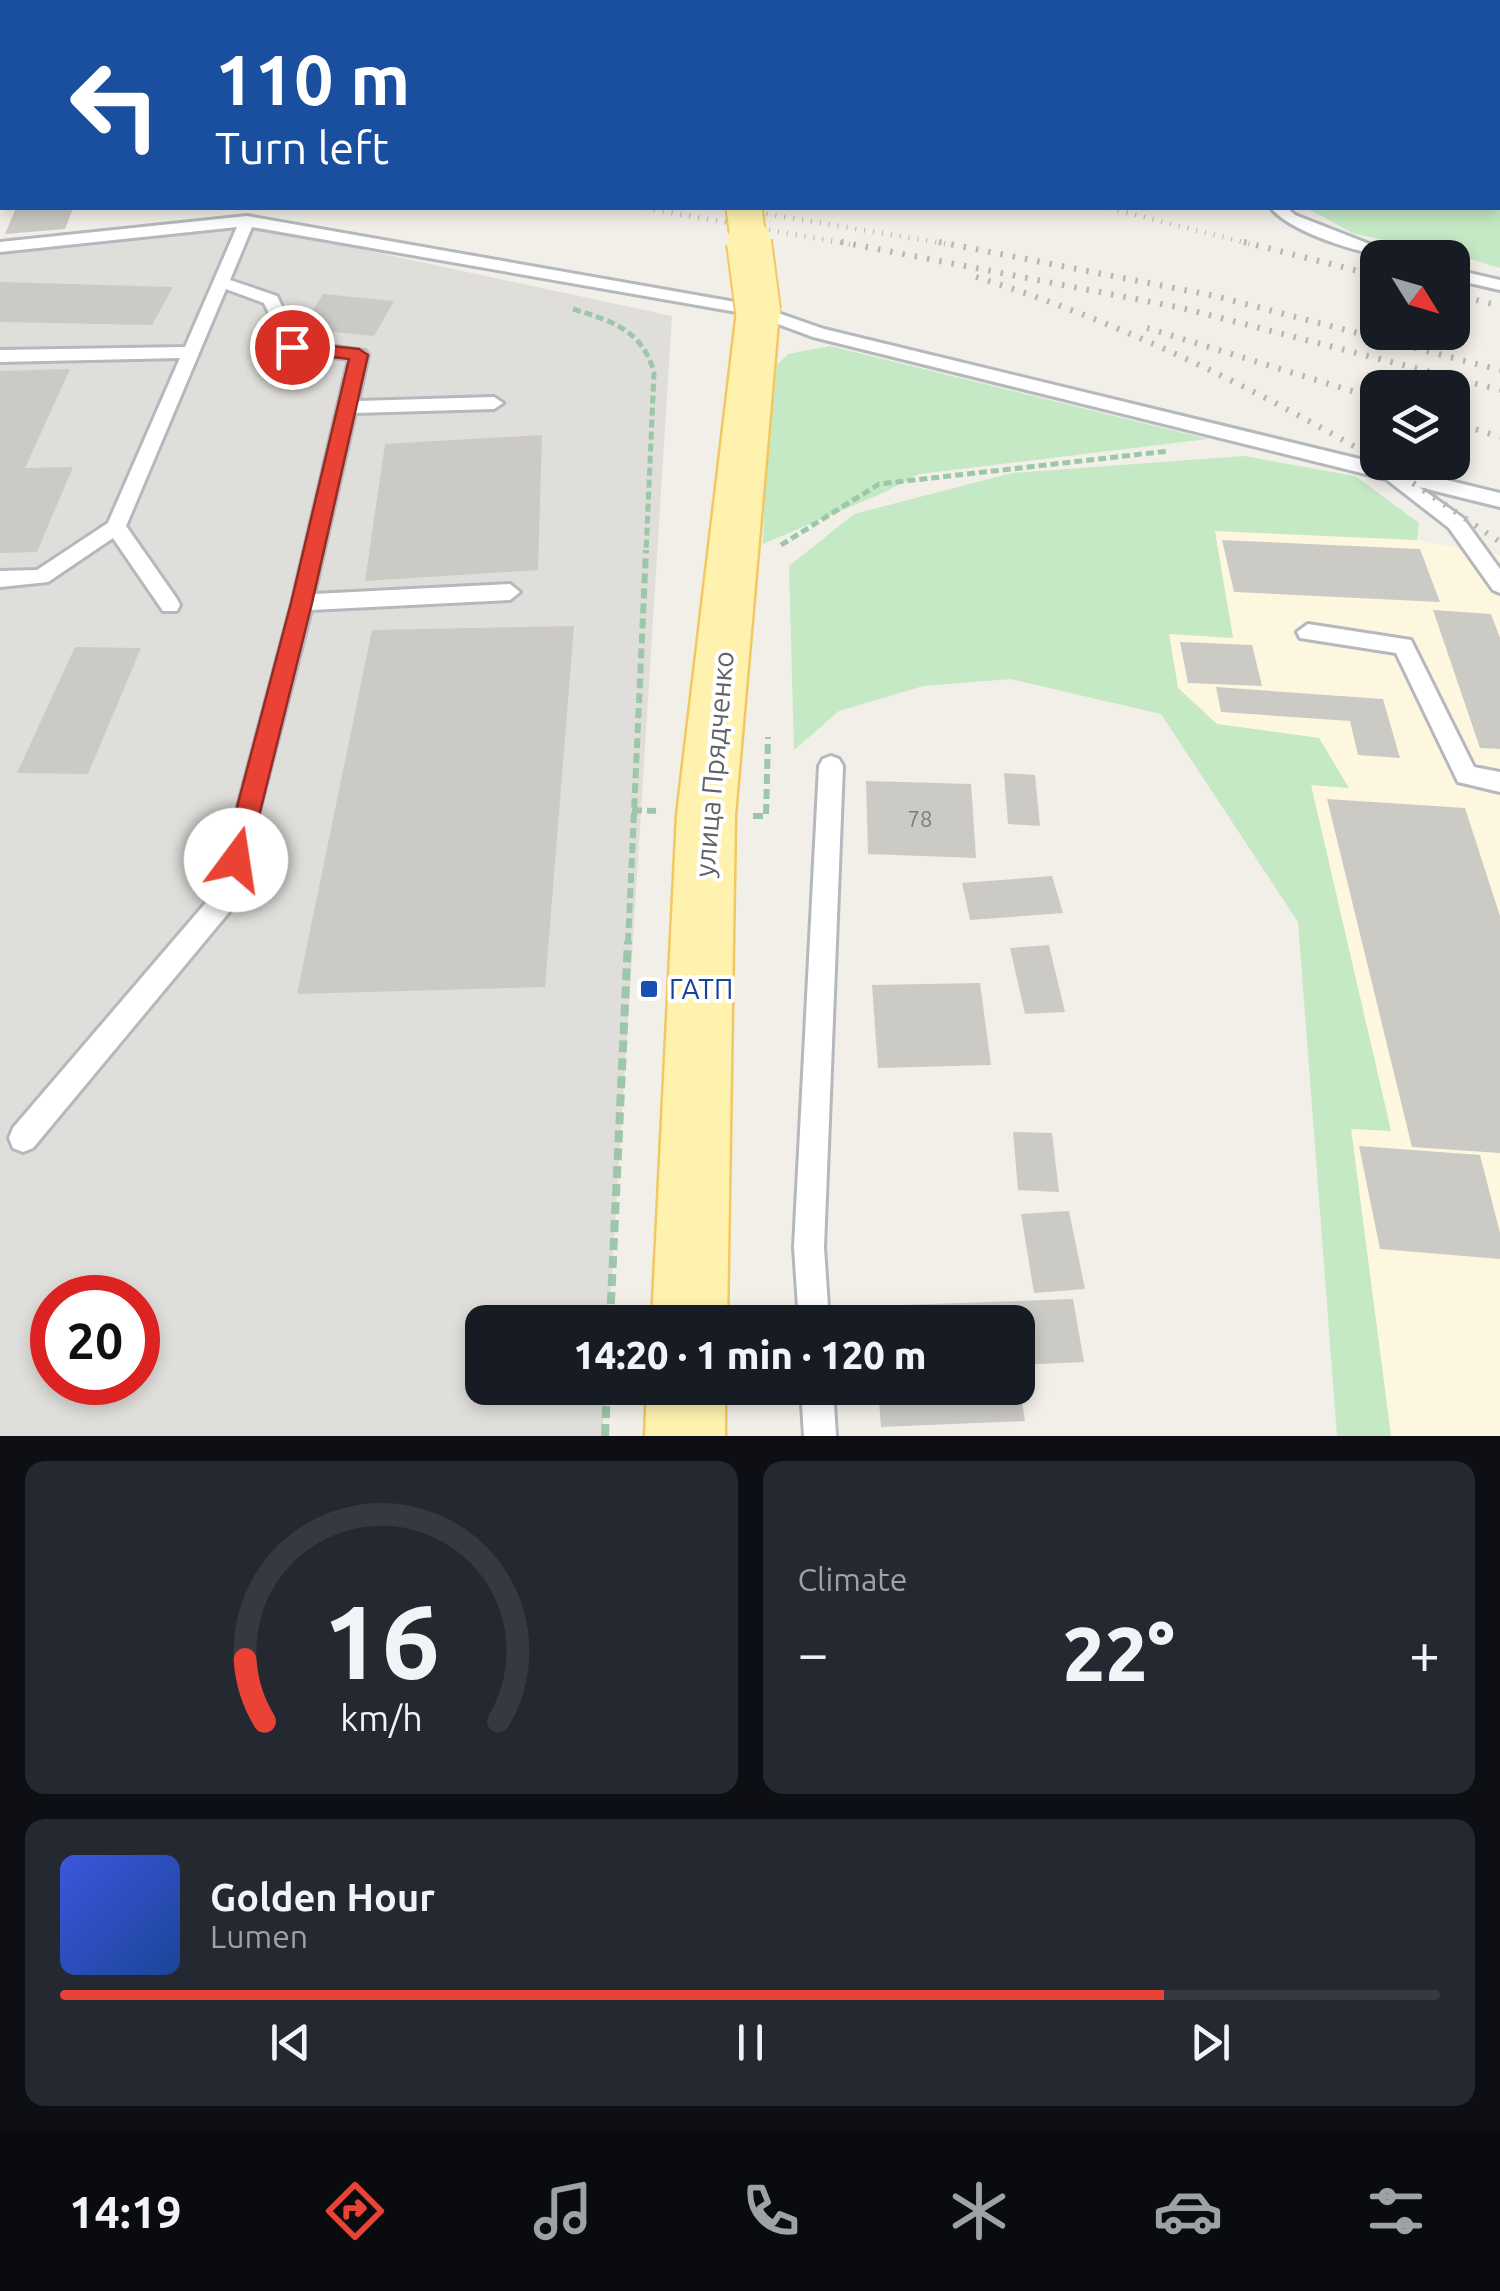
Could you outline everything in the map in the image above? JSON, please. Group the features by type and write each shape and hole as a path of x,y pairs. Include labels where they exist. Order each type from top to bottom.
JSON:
{"main road":[{"name":"улица Прядченко","path":"690,1305 706,814 758,312 744,210"},
{"path":"685,1436 686,1405"}],"lane":[{"path":"1284,213 1360,243"},
{"path":"0,579 41,577 116,527 247,222"},
{"path":"0,247 247,222 758,312 818,333 1360,467"},
{"path":"1470,278 1500,285"},
{"path":"23,1138 226,897 348,407 359,355 292,347 272,300 221,282"},
{"path":"0,356 192,352"},
{"path":"348,407 494,403"},
{"path":"1396,480 1456,523 1500,585"},
{"path":"1414,480 1500,500"},
{"path":"116,527 170,605"},
{"path":"302,603 510,592"},
{"path":"1308,632 1403,646 1466,775 1500,782"},
{"path":"813,1305 809,1247 831,766"},
{"path":"819,1405 820,1436"}],"path":[{"path":"556,304 624,325 650,349 654,372 611,1305"},
{"path":"771,551 878,484 1253,441"},
{"path":"632,810 766,816 768,722"},
{"path":"604,1436 606,1405"}],"shaded area":[{"path":"249,225 672,316 610,1305 465,1305 465,1405 604,1405 602,1436 0,1436 0,241 90,241"},
{"path":"1214,531 1417,540 1500,555 1500,1436 1391,1436 1351,1128 1391,1130 1311,784 1347,788 1319,738 1217,724 1178,688 1169,633 1233,637"}],"green space":[{"path":"1311,210 1500,210 1500,268 1470,259 1470,240 1385,240 1354,234"},
{"path":"830,346 1208,439 919,474 763,544 768,374 788,354"},
{"path":"1244,456 1355,476 1419,523 1417,540 1215,531 1233,638 1169,634 1178,688 1217,724 1319,738 1349,788 1311,785 1391,1131 1351,1129 1391,1436 1337,1436 1298,922 1161,714 1011,679 923,686 839,711 794,750 789,566 854,514 1012,473"}],"building":[{"path":"15,210 72,210 65,229 5,234"},
{"path":"0,282 173,287 152,325 0,322"},
{"path":"323,294 394,301 374,336 301,329"},
{"path":"70,369 25,468 73,467 37,552 0,553 0,371"},
{"path":"542,435 538,570 365,581 385,444"},
{"path":"1222,540 1420,549 1440,602 1234,592"},
{"path":"1433,610 1491,614 1500,638 1500,749 1480,748"},
{"path":"574,626 545,987 297,994 372,630"},
{"path":"1180,642 1252,645 1262,686 1188,683"},
{"path":"75,647 141,648 88,774 17,773"},
{"path":"1216,687 1383,699 1400,758 1358,755 1350,721 1221,712"},
{"path":"1004,773 1035,775 1040,826 1008,824"},
{"path":"866,781 971,784 976,858 868,854"},
{"path":"1327,799 1465,808 1500,916 1500,1153 1412,1147"},
{"path":"1052,876 1063,913 970,920 962,883"},
{"path":"1049,945 1065,1012 1025,1014 1010,948"},
{"path":"980,983 991,1065 878,1068 872,985"},
{"path":"1013,1132 1052,1133 1059,1192 1018,1190"},
{"path":"1359,1146 1480,1155 1500,1233 1500,1259 1380,1249"},
{"path":"1069,1211 1085,1289 1034,1293 1021,1214"},
{"path":"1073,1299 1084,1362 1035,1364 1035,1305 901,1305"},
{"path":"879,1405 1023,1405 1025,1421 881,1427"}],"railway":[{"path":"656,210 855,245"},
{"path":"743,210 953,245"},
{"path":"1117,210 1254,245"},
{"path":"841,242 1182,308 1500,390"},
{"path":"939,242 1215,296 1500,370"},
{"path":"1244,242 1360,271"},
{"path":"976,277 1132,334 1281,406 1360,450"},
{"path":"1470,298 1500,306"},
{"path":"1147,328 1360,393"},
{"path":"1470,428 1500,437"},
{"path":"1409,480 1500,542"}],"place":[{"name":"ГАТП","path":"649,989"}],"route":[{"path":"236,860 302,603 359,355 292,347"}]}
